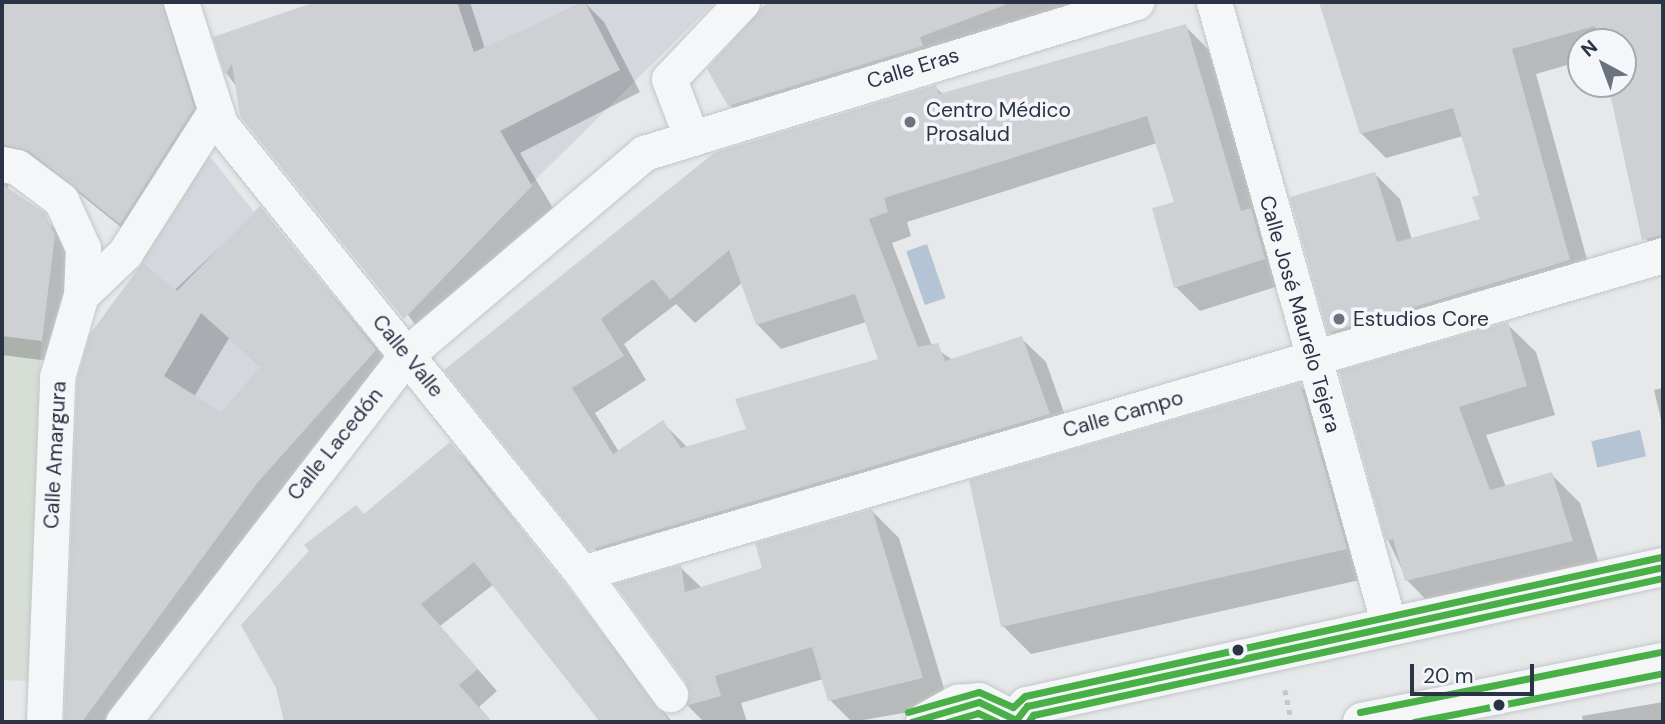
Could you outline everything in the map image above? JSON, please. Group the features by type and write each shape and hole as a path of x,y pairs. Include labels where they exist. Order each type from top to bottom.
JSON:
{"street":[{"name":"Calle Valle","path":"181,2 220,124 582,573 670,694"},
{"path":"690,134 669,79 742,2"},
{"name":"Calle Eras","path":"690,134 1136,2"},
{"name":"Calle José Maurelo Tejera","path":"1214,2 1311,359 1390,625"},
{"path":"81,295 125,253 216,110"},
{"name":"Calle Lacedón","path":"122,722 407,354 644,153 690,134"},
{"name":"Calle Amargura","path":"2,164 17,167 61,200 83,247 81,295 57,377 44,722"},
{"name":"Calle Campo","path":"582,573 1663,255"},
{"path":"925,719 979,702 1016,721 1027,706 1663,566"},
{"path":"1384,720 1663,662"}],"path":[{"path":"1284,684 1290,718"}],"shaded area":[{"path":"325,2 715,2 531,184 496,123 343,55"},
{"path":"207,153 254,212 177,291 139,258"},
{"path":"201,313 266,359 202,434 164,376"},
{"path":"2,336 41,341 29,681 2,680"}],"water":[{"path":"927,244 946,298 925,305 906,251"},
{"path":"1640,430 1646,456 1597,468 1591,441"}],"building":[{"path":"2,2 162,3 194,108 120,224 29,151 2,144"},
{"path":"315,2 457,2 474,52 585,2 620,70 500,131 532,186 404,319 240,116 232,64 225,75 213,37"},
{"path":"767,2 1004,2 1005,5 920,37 923,46 728,106 707,69"},
{"path":"1319,2 1663,2 1663,235 1642,240 1611,98 1637,98 1637,28 1567,28 1567,34 1512,49 1570,260 1328,333 1290,197 1375,172 1397,242 1480,219 1472,197 1479,195 1453,108 1360,134"},
{"path":"1186,24 1241,211 1251,208 1265,259 1174,288 1152,208 1174,202 1147,116 884,198 888,212 869,219 918,347 938,343 945,361 1022,336 1050,414 589,550 444,370 714,153 936,85 939,94","holes":["729,250 756,325 855,294 878,359 735,399 746,429 681,448 663,420 613,454 572,388 624,356 601,319 653,279 670,300"]},
{"path":"2,184 45,213 55,235 42,341 2,336"},
{"path":"260,206 376,350 258,482 82,722 64,722 77,380 90,334 143,262 177,291","holes":["201,313 260,366 221,412 164,376"]},
{"path":"1508,322 1527,386 1459,407 1490,490 1552,472 1573,541 1405,581 1393,539 1386,541 1339,371"},
{"path":"1300,383 1347,549 1001,627 969,480"},
{"path":"450,442 566,585 670,722 600,722 474,562 421,604 478,669 459,685 492,722 284,722 276,688 241,625 309,551 304,545 356,505 364,514"},
{"path":"872,509 923,678 828,701 812,647 715,676 721,696 685,706 686,682 615,584 681,565 685,592 762,568 755,543"}],"transit line":[{"path":"908,712 979,692 1013,707 1025,696 1661,557"},
{"path":"1016,720 1027,706 1663,567"},
{"path":"1028,722 1033,715 1663,578"},
{"path":"1360,712 1661,652"},
{"path":"1414,722 1663,673"},
{"path":"911,722 979,702 1016,720"},
{"path":"947,722 978,713 997,722"}],"place":[{"name":"Centro Médico Prosalud","path":"910,122"},
{"name":"Estudios Core","path":"1339,319"}]}
